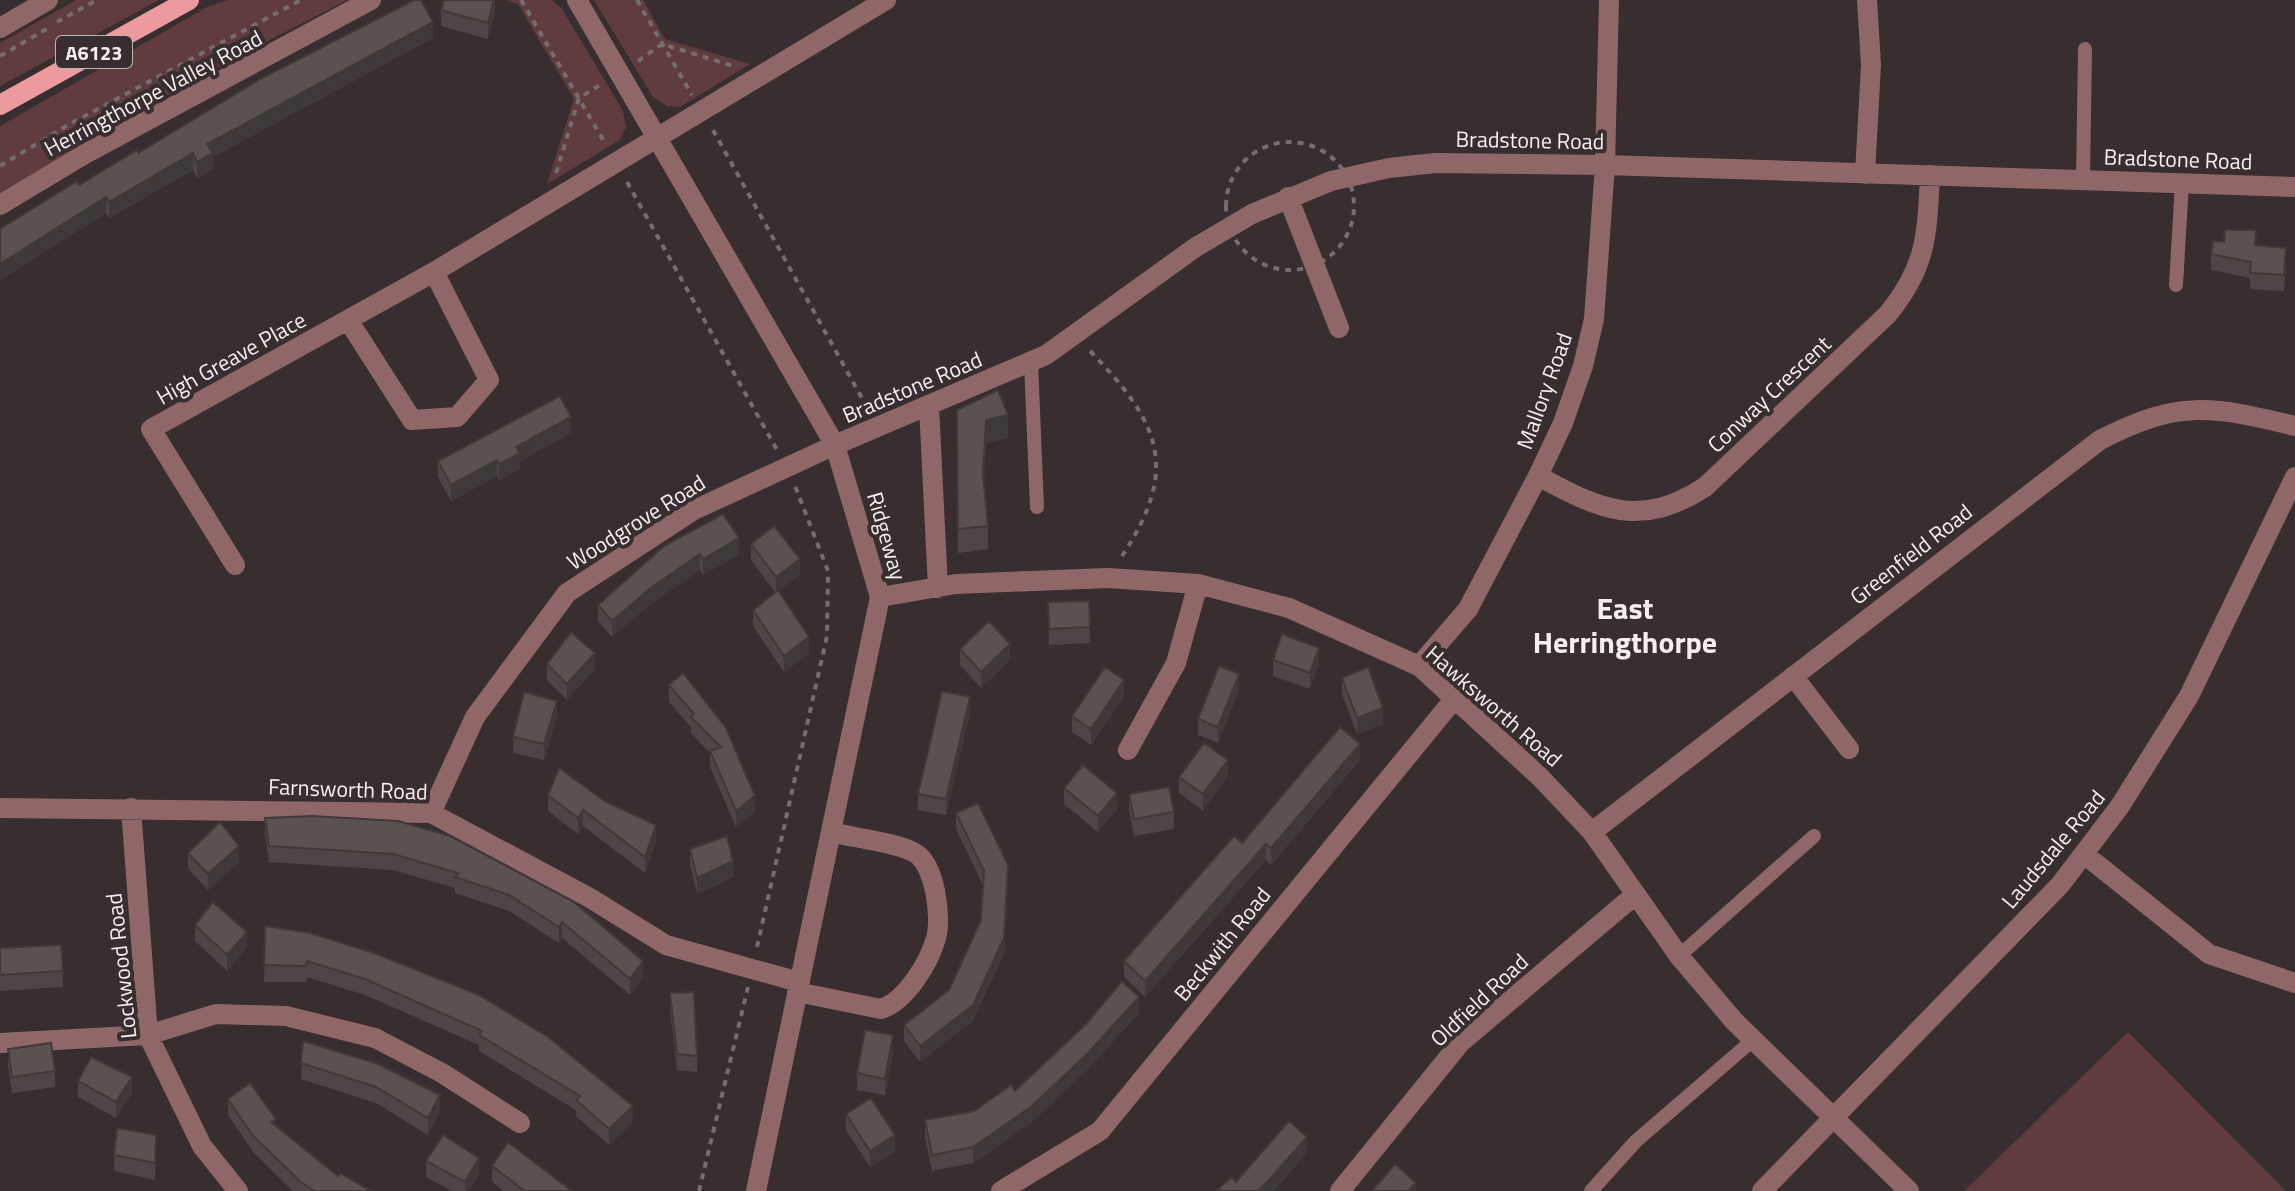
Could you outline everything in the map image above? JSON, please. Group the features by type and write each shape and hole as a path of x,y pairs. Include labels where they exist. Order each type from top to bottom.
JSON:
{"main road":[{"name":"A6123","path":"0,105 189,0"}],"street":[{"path":"0,28 48,0"},
{"name":"Herringthorpe Valley Road","path":"0,205 85,154 371,0"},
{"name":"Ridgeway","path":"577,0 622,72 835,445 880,597 756,1191"},
{"name":"High Greave Place","path":"235,565 151,429 434,272 766,76 886,0"},
{"name":"Mallory Road","path":"1419,666 1468,609 1538,476 1578,380 1594,319 1605,165 1609,0"},
{"path":"1865,174 1871,65 1867,0"},
{"name":"Bradstone Road","path":"835,445 1031,362 1196,247 1288,197 1331,181 1389,168 1435,163 1605,165 2295,187"},
{"name":"Conway Crescent","path":"1538,476 1587,502 1623,511 1646,512 1677,505 1705,487 1888,314 1910,287 1923,258 1927,237 1930,175"},
{"path":"1288,197 1339,328"},
{"path":"348,320 412,420 457,417 489,380 434,272"},
{"path":"929,406 938,588"},
{"name":"Greenfield Road","path":"1592,832 2100,440 2133,423 2170,412 2205,407 2295,426"},
{"name":"Woodgrove Road","path":"431,813 475,717 567,593 694,510 835,445"},
{"name":"Laudsdale Road","path":"1762,1191 2060,885 2084,854 2152,760 2189,696 2295,477"},
{"name":"Hawksworth Road","path":"880,597 938,588 1108,578 1198,584 1289,608 1419,666 1540,777 1592,832 1679,956 1753,1040 1909,1191"},
{"path":"1128,750 1176,663 1198,584"},
{"path":"1793,676 1849,749"},
{"name":"Beckwith Road","path":"1001,1191 1100,1131 1455,698"},
{"name":"Farnsworth Road","path":"0,808 431,813 590,898 666,945 752,969 798,987 881,1009 893,1005 916,978 937,937 933,874 915,853 831,832"},
{"name":"Lockwood Road","path":"131,808 148,1035 202,1146 238,1191"},
{"path":"2084,854 2209,954 2295,983"},
{"name":"Oldfield Road","path":"1340,1191 1461,1042 1635,895"},
{"path":"0,1043 148,1035 216,1014 286,1016 375,1038 442,1073 520,1123"}],"lane":[{"path":"2083,179 2085,49"},
{"path":"2176,285 2182,183"},
{"path":"1031,362 1037,507"},
{"path":"1679,956 1814,836"},
{"path":"1591,1191 1636,1141 1753,1040"}],"path":[{"path":"0,56 97,0"},
{"path":"0,166 68,125 301,0"},
{"path":"521,0 617,162 786,467 810,519 828,571 827,636 699,1191"},
{"path":"637,0 878,426"},
{"path":"547,204 579,98 662,44"},
{"path":"662,44 766,76"},
{"path":"1072,336 1118,380 1137,407 1151,429 1155,454 1154,493 1134,538 1108,578"}],"shaded area":[{"path":"76,0 159,0 0,86 0,43"},
{"path":"229,0 347,0 191,81 0,193 0,126 209,6"},
{"path":"505,0 552,0 562,9 623,111 626,127 620,140 547,184 574,99 518,4"},
{"path":"594,0 643,0 665,39 750,64 680,107 667,106 653,97"},
{"path":"2128,1032 2286,1191 1964,1191"}],"building":[{"path":"414,0 421,0 433,22 207,144 213,153 197,162 193,153 109,202 106,197 0,264 0,229 77,181 79,185 137,150 138,153 262,78"},
{"path":"444,0 494,0 488,23 441,10"},
{"path":"2225,230 2256,230 2255,245 2286,248 2284,275 2250,273 2251,262 2211,254 2213,241 2224,242"},
{"path":"998,390 1008,415 986,420 983,474 988,526 958,529 957,410"},
{"path":"560,396 571,417 516,447 520,453 499,464 497,460 451,485 438,461"},
{"path":"723,514 739,538 703,559 700,554 652,587 612,621 598,605 664,546"},
{"path":"774,526 800,559 776,577 751,544"},
{"path":"778,590 809,637 784,656 753,610"},
{"path":"1089,601 1090,627 1049,629 1048,602"},
{"path":"989,621 1010,644 981,672 960,649"},
{"path":"571,632 595,653 567,684 547,664"},
{"path":"1282,634 1319,648 1310,673 1273,660"},
{"path":"1219,666 1239,674 1218,727 1198,719"},
{"path":"1105,667 1124,680 1091,729 1072,716"},
{"path":"1368,667 1383,708 1357,718 1342,678"},
{"path":"683,673 726,728 755,796 736,811 710,751 721,747 691,717 694,714 669,685"},
{"path":"942,691 970,697 946,799 918,794"},
{"path":"524,692 557,701 544,744 513,737"},
{"path":"1340,727 1360,744 1271,848 1266,844 1145,981 1124,961 1234,836 1242,843"},
{"path":"1204,743 1228,760 1203,794 1179,777"},
{"path":"1083,765 1117,793 1098,816 1064,788"},
{"path":"559,768 606,802 656,825 645,857 583,810 578,818 548,795"},
{"path":"1169,787 1174,812 1134,819 1129,794"},
{"path":"978,803 1008,865 1004,938 973,1005 920,1046 904,1025 949,990 981,920 984,871 956,813"},
{"path":"312,816 398,821 450,836 574,902 643,961 630,979 562,922 559,927 509,895 455,877 458,873 393,854 269,846 265,818"},
{"path":"220,822 239,846 208,874 188,853"},
{"path":"727,836 733,861 697,878 690,849"},
{"path":"213,902 247,932 227,955 195,925"},
{"path":"265,926 310,933 374,953 479,995 548,1037 633,1106 609,1129 576,1100 580,1096 479,1035 482,1031 365,979 307,961 306,966 264,965"},
{"path":"61,945 63,971 0,975 0,948"},
{"path":"1122,981 1139,997 1088,1053 1032,1106 973,1147 932,1155 925,1120 974,1111 1011,1085 1015,1091 1086,1024"},
{"path":"694,992 697,1056 677,1054 670,993"},
{"path":"865,1030 893,1035 885,1079 857,1073"},
{"path":"303,1041 378,1064 440,1095 428,1118 376,1087 301,1063"},
{"path":"51,1043 55,1071 12,1077 8,1049"},
{"path":"91,1057 132,1077 116,1102 78,1081"},
{"path":"250,1083 276,1119 271,1122 338,1176 340,1173 371,1191 315,1191 301,1182 253,1136 228,1099"},
{"path":"871,1098 895,1135 870,1151 846,1114"},
{"path":"1289,1121 1307,1137 1269,1180 1257,1191 1216,1191 1232,1177 1236,1182"},
{"path":"117,1128 156,1135 155,1163 114,1155"},
{"path":"443,1135 479,1158 465,1182 426,1161"},
{"path":"508,1142 572,1191 525,1191 492,1166"},
{"path":"1395,1164 1416,1183 1408,1191 1372,1191"}],"district":[{"name":"East Herringthorpe","path":"1625,625"}]}
